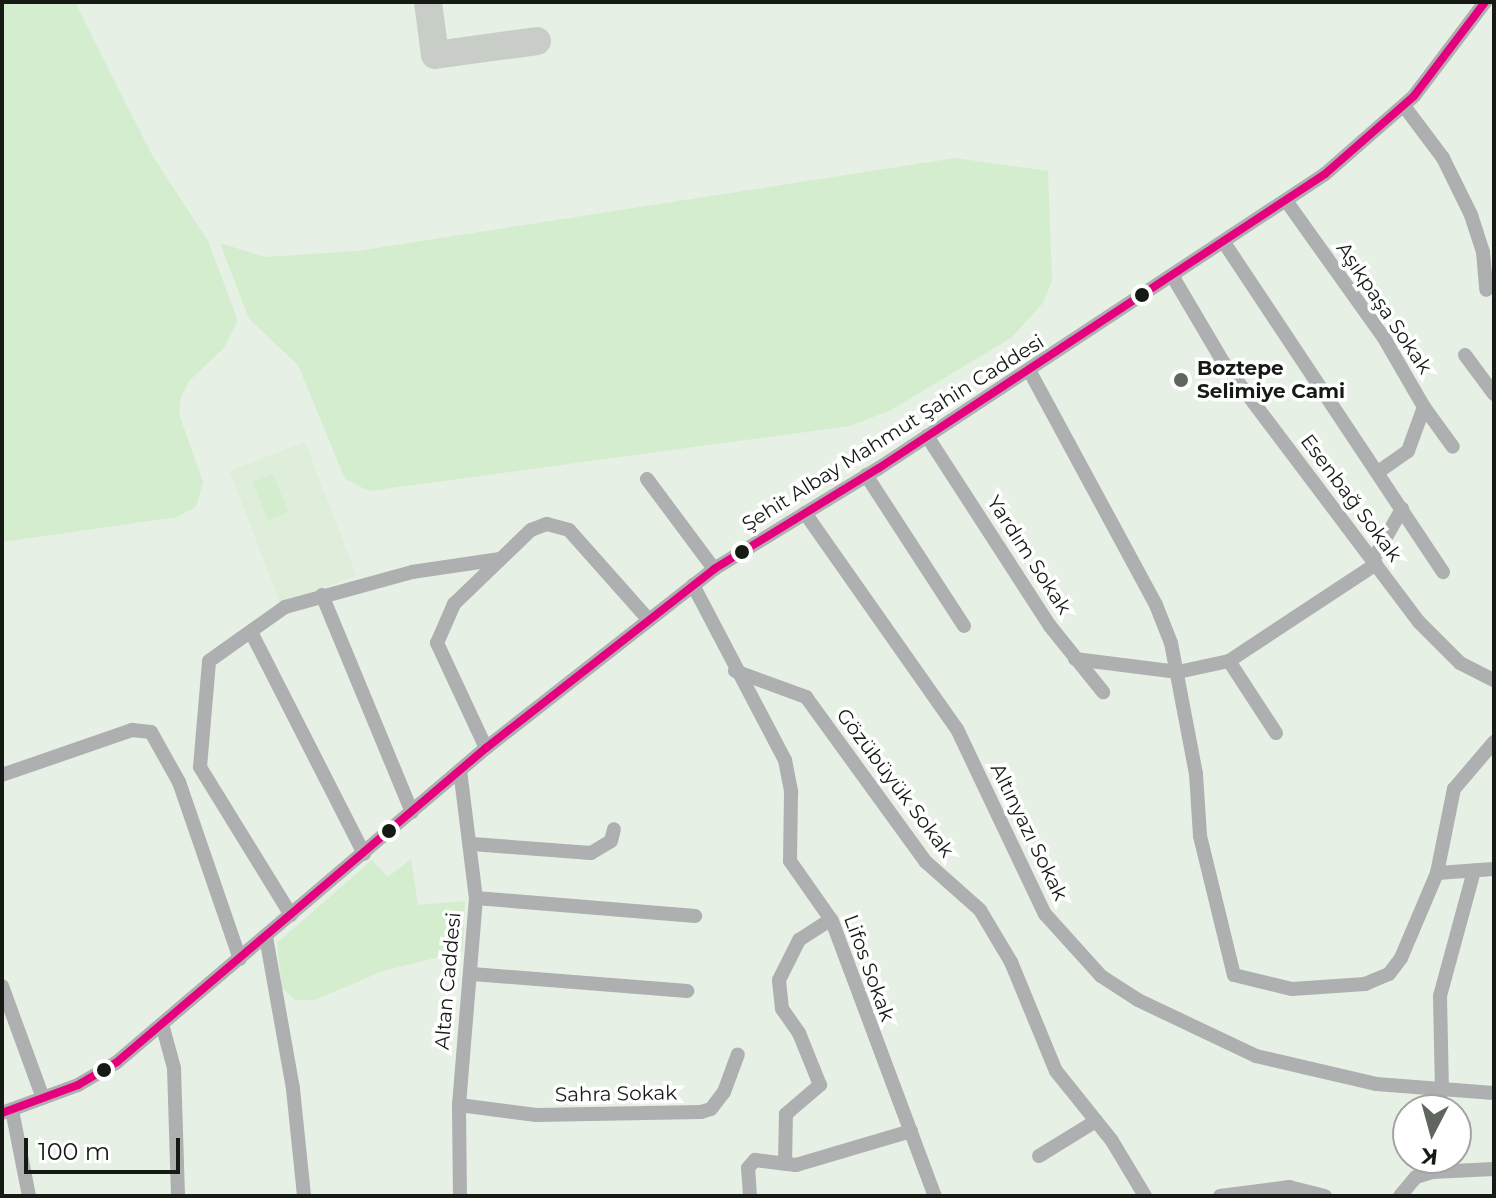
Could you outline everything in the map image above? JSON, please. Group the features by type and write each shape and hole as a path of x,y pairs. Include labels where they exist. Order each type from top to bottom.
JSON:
{"street":[{"name":"Şehit Albay Mahmut Şahin Caddesi","path":"7,1112 104,1071 486,748 714,569 927,436 1287,202 1404,106 1449,56 1485,2"},
{"path":"1404,106 1443,158 1467,205 1480,239 1486,290"},
{"name":"Aşıkpaşa Sokak","path":"1287,202 1384,338 1424,407 1408,451 1378,472"},
{"path":"1225,244 1443,572"},
{"name":"Esenbağ Sokak","path":"1173,277 1223,362 1435,639 1470,670 1494,680"},
{"path":"1465,355 1494,394"},
{"path":"1029,370 1156,605 1178,672 1196,774 1200,836 1234,975 1292,989 1384,978 1401,958 1437,873 1454,789 1494,742"},
{"path":"1424,407 1453,447"},
{"name":"Yardım Sokak","path":"927,436 1075,659 1103,692"},
{"path":"866,475 964,626"},
{"path":"647,479 714,569"},
{"path":"1075,659 1178,672 1229,661 1374,562 1402,509"},
{"name":"Altınyazı Sokak","path":"805,513 957,729 1038,902 1090,966 1138,1000 1256,1056 1349,1079 1442,1092 1494,1093"},
{"path":"486,748 437,643 454,604 536,527 564,527 649,620"},
{"path":"291,915 200,767 209,661 285,607 412,572 500,559"},
{"name":"Lifos Sokak","path":"693,585 789,771 790,861 831,919 935,1196"},
{"path":"322,595 412,812"},
{"path":"251,632 364,854"},
{"path":"1229,661 1276,733"},
{"name":"Gözübüyük Sokak","path":"735,671 773,681 806,697 926,862 980,910 1011,962 1056,1071 1096,1121 1145,1196"},
{"path":"2,775 132,730 151,732 179,782 240,959"},
{"name":"Altan Caddesi","path":"460,770 472,844 476,898 459,1105 460,1196"},
{"path":"472,844 591,853 611,841 614,829"},
{"path":"1437,873 1494,869"},
{"path":"1442,1092 1438,1004 1474,871"},
{"path":"476,898 695,916"},
{"path":"785,1164 786,1114 820,1085 799,1033 782,1009 779,980 799,940 831,919"},
{"path":"266,937 293,1089 304,1196"},
{"path":"472,974 687,991"},
{"path":"2,986 43,1098"},
{"path":"162,1024 174,1068 178,1196"},
{"name":"Sahra Sokak","path":"459,1105 536,1115 701,1112 711,1109 724,1092 738,1054"},
{"path":"7,1112 29,1196"},
{"path":"1039,1156 1096,1121"},
{"path":"750,1196 747,1173 752,1162 785,1164 911,1131"},
{"path":"1400,1196 1416,1177 1432,1172 1494,1169"},
{"path":"1220,1196 1289,1187 1325,1196"}],"shaded area":[{"path":"2,2 75,2 152,155 208,241 238,321 223,349 190,380 181,397 179,414 203,482 196,507 177,517 2,542"},
{"path":"955,158 1048,171 1052,281 1043,303 1011,338 891,410 850,426 369,491 345,479 298,365 249,319 220,243 265,257 357,251"},
{"path":"305,442 356,576 281,605 229,471"},
{"path":"273,474 288,512 268,520 253,482"},
{"path":"411,859 418,905 465,901 463,951 383,971 315,1000 295,1000 282,988 277,943 372,860 388,877"}],"taxiway":[{"path":"428,2 435,55 537,41"}],"transit line":[{"path":"2,1113 78,1085 117,1062 486,748 714,569 879,468 1325,174 1414,96 1485,2"}],"place":[{"name":"Boztepe Selimiye Cami","path":"1181,380"}]}
